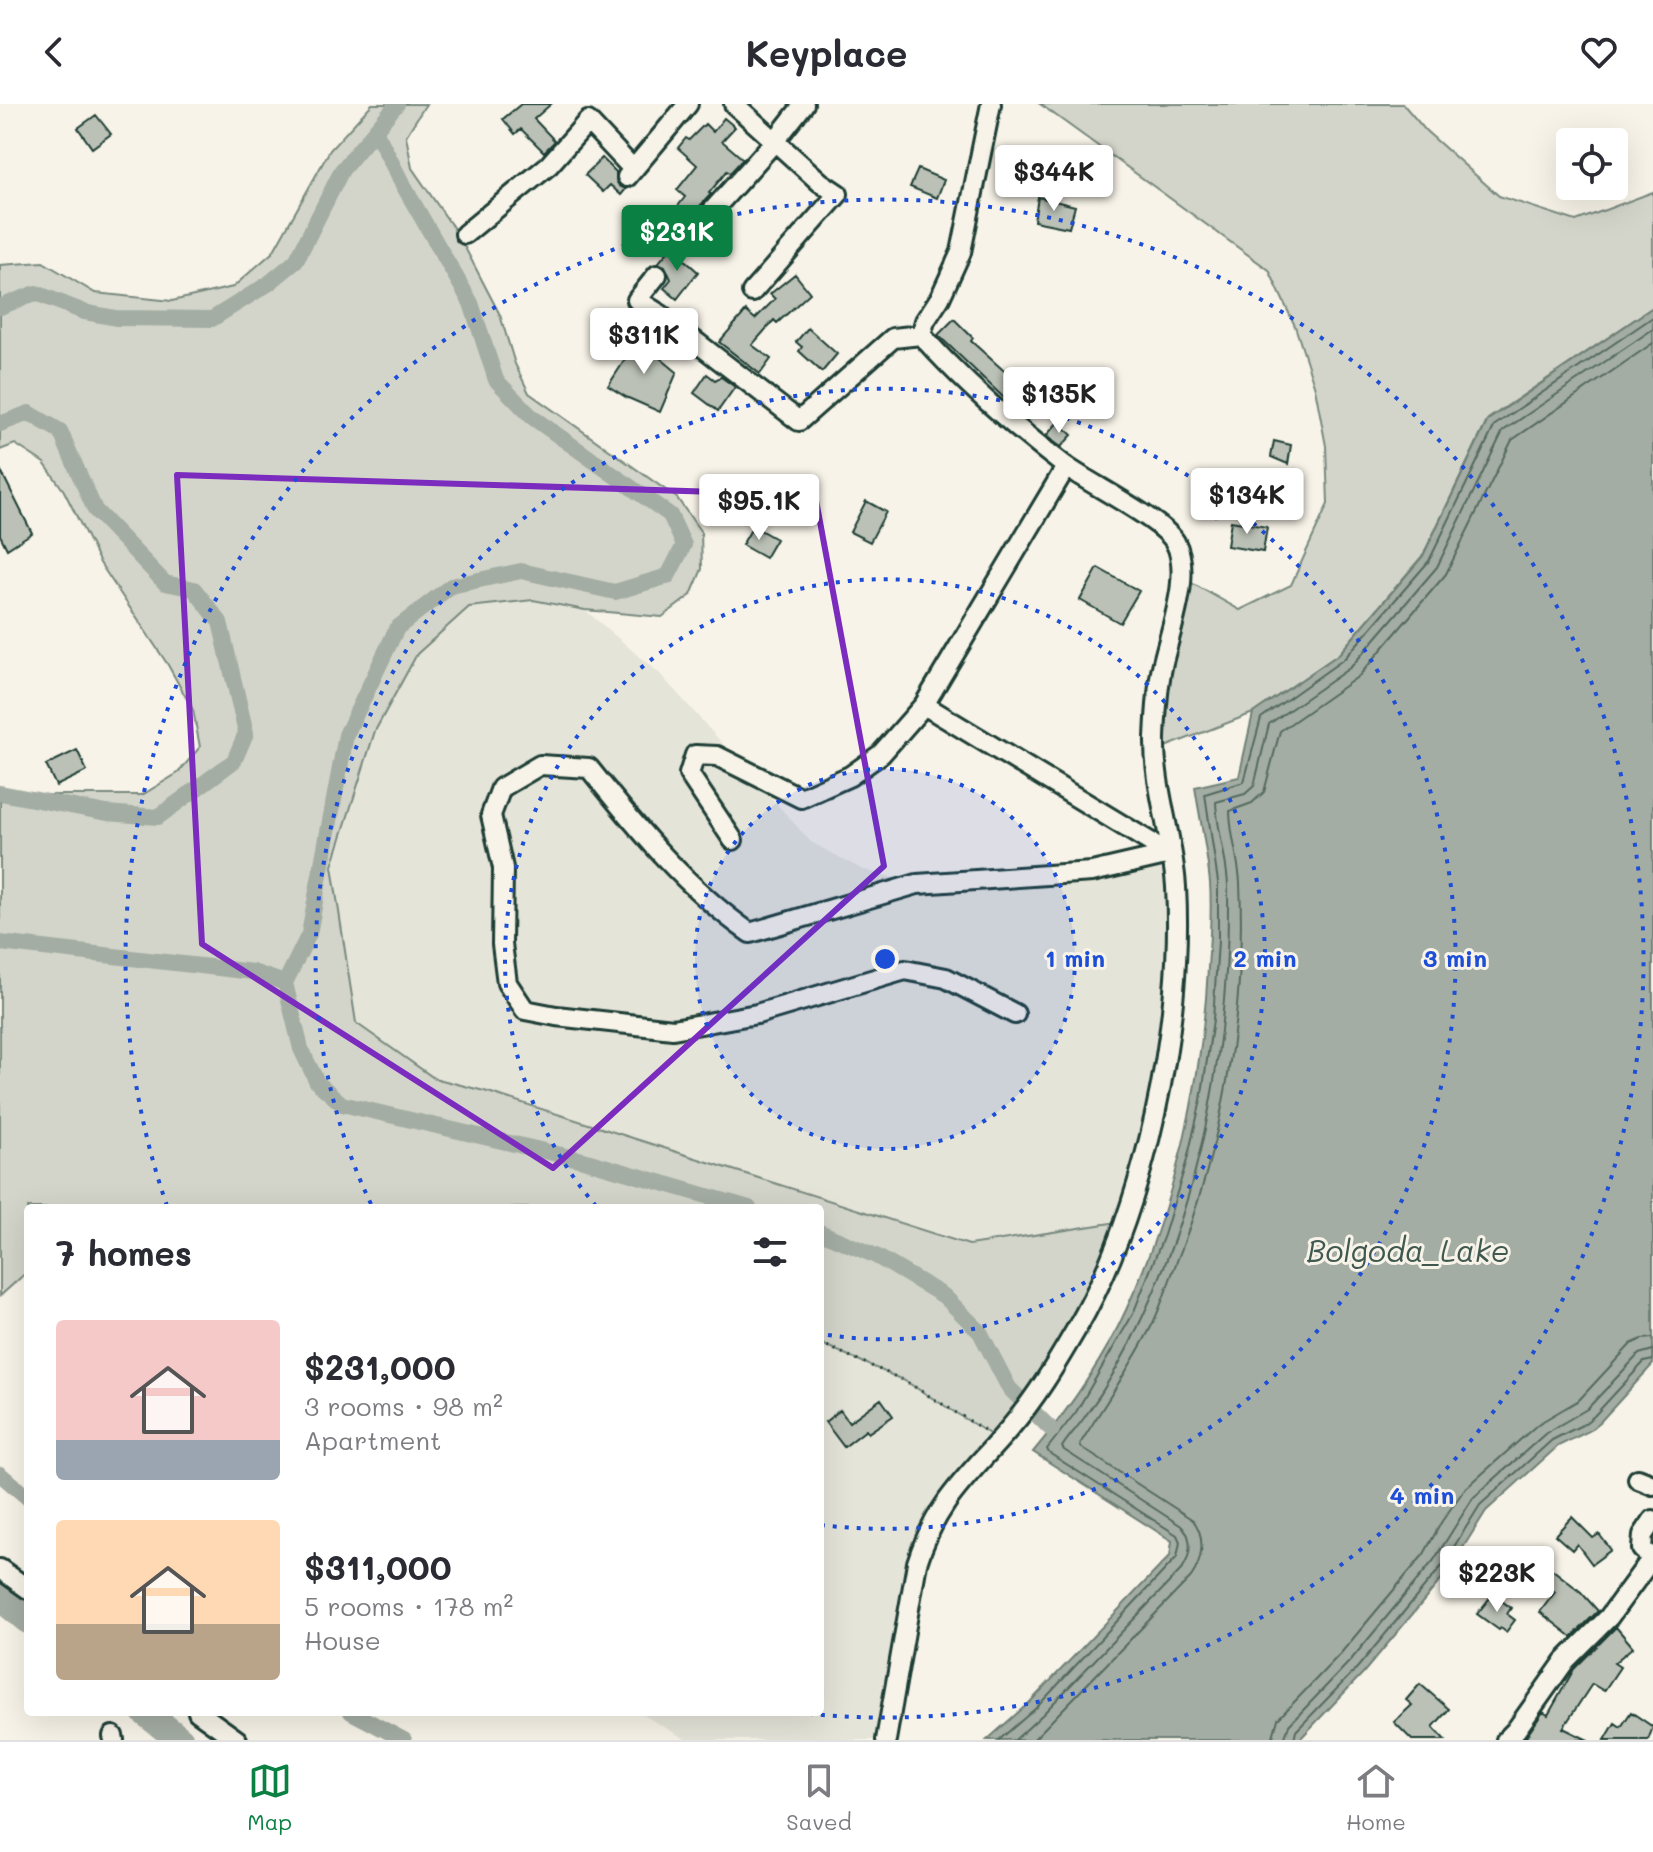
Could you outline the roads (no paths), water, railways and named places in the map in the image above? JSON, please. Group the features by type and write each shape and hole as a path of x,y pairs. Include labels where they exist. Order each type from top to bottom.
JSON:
{"street":[{"path":"465,234 549,165 588,121 629,174 688,104"},
{"path":"734,104 820,182 838,194 752,292"},
{"path":"686,240 804,104"},
{"path":"921,335 925,321 940,298 961,252 991,104"},
{"path":"657,275 637,300 799,421 893,338 921,335"},
{"path":"886,1740 917,1563 925,1537 948,1499 1041,1388 1095,1296 1124,1221 1147,1149 1171,1014 1176,885 1155,751 1156,704 1179,594 1181,558 1174,539 1158,525 1066,467 1001,414 921,335"},
{"path":"733,840 689,774 695,755 717,756 801,798 850,776 881,754 924,705 1066,467"},
{"path":"924,705 1170,854"},
{"path":"1015,1014 946,978 905,970 757,1014 673,1029 525,1010 507,983 502,944 503,868 491,815 501,788 540,765 589,768 649,842 722,913 750,933 917,884 1092,872 1170,854"},
{"path":"1515,1738 1565,1661 1609,1617 1652,1558 1642,1549 1641,1540 1653,1520"},
{"path":"0,1569 24,1586"},
{"path":"204,1716 237,1740"}],"water":[{"name":"Bolgoda_Lake","path":"1653,307 1653,1364 1600,1422 1558,1446 1486,1511 1449,1570 1363,1673 1299,1740 987,1740 1030,1702 1170,1556 1172,1541 1033,1452 1084,1384 1117,1329 1159,1228 1183,1143 1200,1056 1210,926 1209,871 1195,787 1239,777 1253,713 1339,654 1423,556 1488,420"}],"waterway":[{"path":"0,307 36,293 84,312 116,318 212,319 268,284 296,261 342,170 397,104"},
{"path":"285,983 309,934 346,735 397,628 451,586 521,571 615,592 668,576 684,545 670,515 532,417 496,380 471,303 375,130"},
{"path":"0,424 29,413 60,431 95,510 165,583 194,589 220,622 246,733 234,761 158,817 107,813 0,793"},
{"path":"0,943 253,972 285,983 301,1049 317,1082 342,1104 583,1160 735,1204"},
{"path":"824,1234 876,1256 944,1296 980,1332 1009,1388 1052,1430"},
{"path":"0,1474 24,1495"},
{"path":"0,1597 24,1617"},
{"path":"150,1716 180,1740"},
{"path":"359,1716 404,1740"}]}
